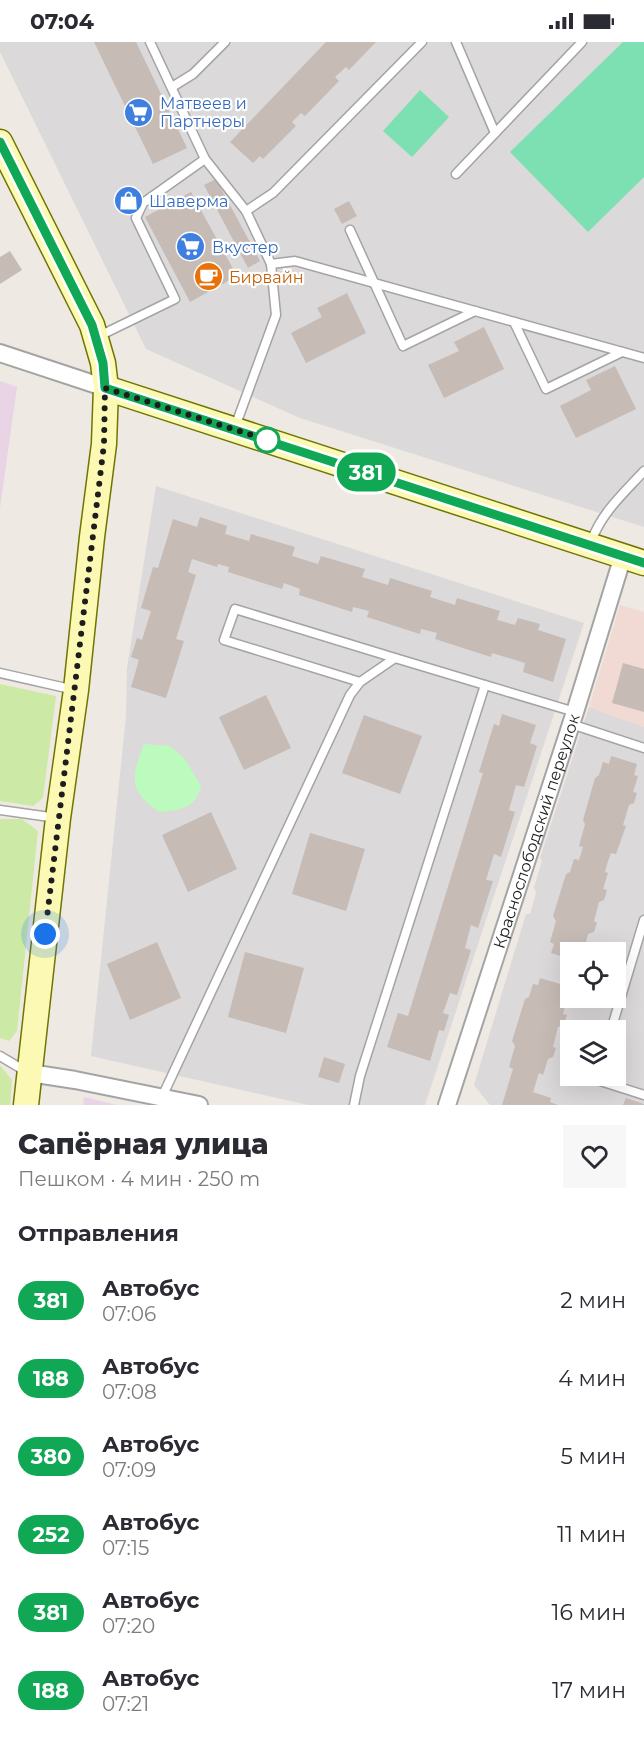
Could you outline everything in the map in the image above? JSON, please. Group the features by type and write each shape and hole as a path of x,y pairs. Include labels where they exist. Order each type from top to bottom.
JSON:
{"main road":[{"path":"0,142 92,325 103,363 105,388 104,444 76,690 58,818 26,1105"},
{"path":"105,388 633,560"}],"street":[{"path":"0,353 105,388"},
{"name":"Краснослободский переулок","path":"447,1105 573,718 633,560"},
{"path":"30,1073 75,1080 168,1101 199,1105"}],"lane":[{"path":"150,42 205,159 246,211 271,264 276,315 235,430"},
{"path":"172,87 193,74 225,42"},
{"path":"246,211 273,193 422,42"},
{"path":"456,42 495,133"},
{"path":"456,174 582,42"},
{"path":"96,337 175,299 136,218 143,203 205,159"},
{"path":"350,230 403,346 475,311"},
{"path":"271,264 296,261 644,358"},
{"path":"514,322 546,388 622,352"},
{"path":"590,546 596,527 644,471"},
{"path":"360,682 224,640 235,609 485,686 573,718 644,748"},
{"path":"168,1101 345,706 360,682 395,658"},
{"path":"0,673 76,690"},
{"path":"354,1105 360,1076 485,686"},
{"path":"0,810 58,818"},
{"path":"615,1020 644,920"},
{"path":"0,1056 30,1073"},
{"path":"616,1086 644,1095"}],"shaded area":[{"path":"0,42 644,42 644,527 300,418 146,349 0,52"},
{"path":"0,381 17,387 0,508"},
{"path":"156,486 584,623 425,1105 308,1105 91,1056 126,716 127,668"},
{"path":"620,605 644,612 644,727 589,707"},
{"path":"589,707 644,727 644,1105 490,1105 474,1085 526,914 530,914 536,893 534,887 542,861 540,858"},
{"path":"84,1097 117,1105 83,1105"}],"green space":[{"path":"623,42 644,42 644,177 588,232 510,152"},
{"path":"420,90 449,117 412,157 383,131"},
{"path":"0,684 56,696 43,798 33,806 0,801"},
{"path":"144,744 170,746 185,759 201,786 199,794 191,804 180,809 160,812 142,797 137,790 135,774"},
{"path":"0,819 22,819 38,831 17,1031 9,1041 0,1038"},
{"path":"0,1065 12,1080 10,1105 0,1105"}],"building":[{"path":"94,42 136,42 187,148 153,164"},
{"path":"326,42 376,42 349,70 346,67 335,77 339,81 305,116 301,113 292,122 296,126 263,159 260,156 253,163 230,142"},
{"path":"216,179 260,261 248,268 204,185"},
{"name":"Шаверма","path":"129,191 136,206 127,210 120,196"},
{"name":"Вкустер","path":"191,192 237,276 190,302 145,217"},
{"path":"349,201 357,216 342,224 334,209"},
{"path":"10,251 22,270 0,284 0,257"},
{"path":"347,293 366,333 306,363 291,333 322,317 317,308"},
{"path":"484,327 504,369 444,398 428,365 459,351 454,342"},
{"path":"615,366 636,409 576,438 560,406 591,390 586,380"},
{"path":"200,517 227,526 225,534 249,541 251,534 295,547 292,556 318,564 321,556 365,569 362,577 388,585 390,578 432,591 430,597 455,605 457,598 500,611 497,620 515,625 518,618 540,624 538,630 566,639 553,682 523,672 525,663 492,653 491,657 435,639 437,633 421,629 420,634 367,617 369,611 353,607 352,612 299,595 300,589 284,583 282,589 228,572 229,567 218,564 217,567 192,559 188,572 196,575 176,639 184,641 166,698 131,687 139,660 131,657 137,638 142,640 151,611 141,608 153,567 158,568 173,519 197,527"},
{"path":"623,663 644,669 644,712 612,703"},
{"path":"266,695 291,748 244,770 219,717"},
{"path":"502,714 536,725 530,743 537,746 524,787 516,785 509,810 515,812 501,857 494,854 486,880 493,881 478,928 471,925 465,948 471,950 457,995 450,993 443,1013 449,1015 444,1031 439,1030 430,1061 387,1047 398,1013 408,1016 483,773 479,772 494,724 499,726"},
{"path":"364,715 422,736 400,794 342,773"},
{"path":"611,756 637,764 634,775 638,776 633,792 637,793 634,803 629,805 623,825 626,826 616,854 611,853 608,861 605,872 608,873 603,889 607,890 604,900 599,902 594,921 597,923 594,932 588,934 586,942 560,942 560,956 551,953 554,944 550,942 556,921 553,916 566,874 570,872 574,859 579,860 583,847 579,846 585,824 583,820 595,778 599,775 603,762 609,764"},
{"path":"211,812 237,869 188,892 162,835"},
{"path":"310,833 365,849 346,911 292,894"},
{"path":"157,942 181,998 130,1020 107,964"},
{"path":"245,952 304,968 286,1033 228,1017"},
{"path":"540,978 560,984 560,1008 564,1008 563,1014 567,1015 566,1020 560,1020 553,1047 556,1048 553,1057 548,1059 543,1075 539,1073 533,1092 551,1098 550,1102 558,1105 502,1105 513,1069 509,1067 515,1046 512,1041 525,999 529,997 533,984 538,985"},
{"path":"324,1057 345,1064 339,1083 318,1077"},
{"path":"626,1098 644,1104 644,1105 623,1105"}],"bus line":[{"name":"381","path":"0,142 92,325 103,363 105,388 644,563"}],"place":[{"name":"Матвеев и Партнеры","path":"139,112"},
{"name":"Шаверма","path":"128,201"},
{"name":"Вкустер","path":"191,247"},
{"name":"Бирвайн","path":"208,277"}],"route":[{"path":"45,934 104,444 105,388 267,440"}]}
